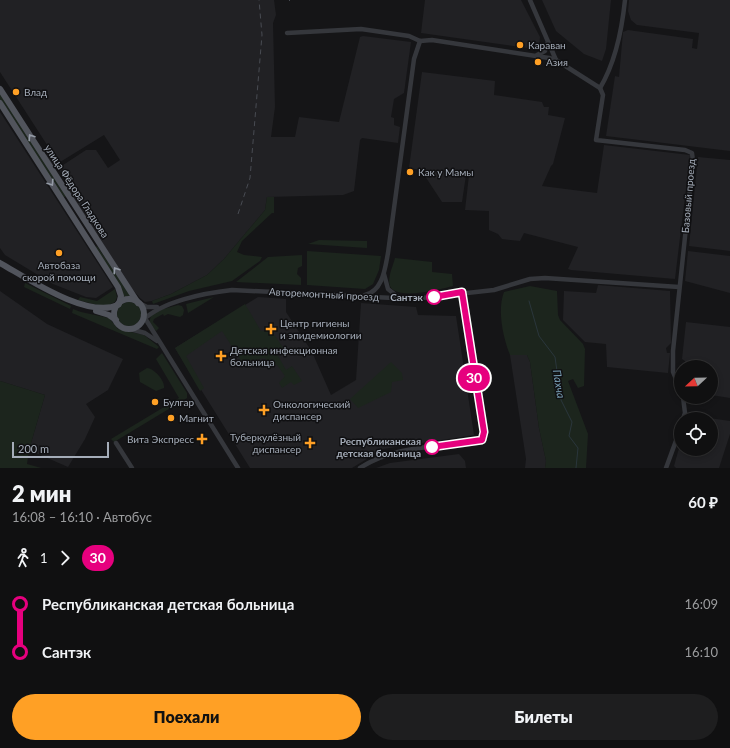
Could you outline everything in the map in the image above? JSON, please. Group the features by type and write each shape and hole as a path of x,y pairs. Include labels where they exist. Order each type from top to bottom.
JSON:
{"main road":[{"name":"улица Фёдора Гладкова","path":"0,89 138,303"},
{"name":"улица Фёдора Гладкова","path":"0,103 118,287 121,296 118,304"},
{"path":"63,201 69,197"},
{"path":"91,246 98,241"},
{"path":"0,263 38,284 84,304 101,308 127,300 138,303 143,318 136,327 130,329 122,327 116,320 104,313 55,296 0,267"},
{"path":"116,320 115,310 118,304"}],"street":[{"path":"530,0 556,60"},
{"path":"288,32 361,29 408,36 420,41 432,40 535,55 556,60 600,88 609,72 621,25 625,0"},
{"path":"359,296 376,290 384,273 390,242 414,59 420,41"},
{"path":"535,55 545,51 547,41"},
{"name":"Базовый проезд","path":"600,88 603,95 596,140 685,150 692,153 693,160 679,287 672,372 674,376"},
{"path":"384,273 388,289 400,298"},
{"name":"Авторемонтный проезд","path":"138,303 147,308 161,307 200,296 232,290 413,299 462,292 494,290 530,280 545,278 679,287"},
{"path":"360,468 373,459 391,453 482,440 484,432 462,292"},
{"name":"Авторемонтный проезд","path":"143,318 161,307"},
{"path":"143,318 238,468"},
{"path":"130,329 152,337 163,349"},
{"path":"116,443 132,468"},
{"path":"666,468 674,446"}],"shaded area":[{"path":"0,0 274,0 276,15 273,23 275,107 271,137 295,137 299,117 339,122 360,37 363,36 411,42 404,93 394,99 391,117 394,118 394,125 400,127 398,143 362,138 360,140 354,191 343,195 267,197 265,210 224,259 207,275 171,294 145,302 127,283 100,239 103,237 102,235 97,236 69,192 71,189 59,169 86,150 96,150 108,168 120,160 104,135 52,167 45,156 51,151 0,72"},
{"path":"425,0 521,0 540,37 539,47 535,49 421,33"},
{"path":"542,0 611,0 606,49 602,61 584,54 556,31"},
{"path":"629,0 730,0 730,151 606,136 615,76 619,77 623,32 628,30 693,39 692,48 697,49 699,33 637,25 631,20 628,11"},
{"path":"422,72 495,81 494,95 542,102 544,107 549,107 548,115 565,118 553,164 542,186 597,193 604,145 690,155 675,279 571,270 568,269 578,247 524,233 520,241 502,239 498,234 489,230 489,211 465,210 469,175 466,175 462,202 442,202 421,170 409,168"},
{"path":"0,91 66,196 65,197 61,196 0,100"},
{"path":"0,112 113,287 96,298 86,297 53,284 5,255 0,248"},
{"path":"698,157 730,160 730,251 689,246"},
{"path":"267,197 274,197 274,213 272,213 242,241 237,252 244,255 262,257 260,261 232,281 189,291 153,304 152,301 171,294 207,275 224,259 265,210"},
{"path":"319,240 367,241 367,248 308,244"},
{"path":"97,246 132,296 122,297 95,248"},
{"path":"307,251 381,256 379,270 373,284 365,289 307,285"},
{"path":"688,251 730,256 730,293 685,281"},
{"path":"302,255 302,266 298,268 297,274 301,278 301,285 236,282 268,257"},
{"path":"395,258 432,262 432,272 452,274 453,286 420,293 401,293 394,290 390,286 389,279"},
{"path":"25,283 71,306 70,309 24,287"},
{"path":"598,285 670,291 671,343 666,348 667,353 670,353 668,373 607,367 606,344 585,342 563,320 564,291 596,293"},
{"path":"530,286 557,291 558,315 560,320 583,344 585,349 584,386 578,388 573,379 568,381 588,434 586,468 545,468 546,461 539,428 530,362 527,355 510,355 507,348 501,315 504,292"},
{"path":"115,289 117,297 115,302 105,307 78,300 80,297 97,301"},
{"path":"0,291 47,324 123,359 108,390 86,404 95,417 85,439 68,467 29,450 45,395 0,381"},
{"path":"214,297 188,313 186,304"},
{"path":"258,297 286,299 286,312 312,352 331,395 356,380 361,303 416,307 418,315 456,316 474,435 383,449 352,468 250,468 175,348"},
{"path":"129,302 134,303 140,309 140,319 134,325 129,326 124,325 118,319 117,314 118,309 124,303"},
{"path":"245,304 261,331 271,330 284,349 277,354 286,370 292,366 302,381 294,385 291,382 282,388 279,383 285,376 277,365 270,366 265,358 242,362 222,331 186,356 204,388 200,391 175,348"},
{"path":"178,305 182,306 184,310 183,315 180,317 168,314 164,316 163,314 154,319 153,322 159,328 156,331 149,323 151,315 160,310"},
{"path":"73,309 109,318 118,329 144,335 159,347 157,349 72,313"},
{"path":"686,322 730,327 730,398 718,396 718,360 682,359"},
{"path":"162,353 187,393 187,398 114,442 111,439 179,398 156,359"},
{"path":"510,355 527,355 530,362 539,428 546,461 545,468 525,468 526,459"},
{"path":"391,362 402,373 403,380 392,382 391,392 358,408 350,399"},
{"path":"147,368 159,376 163,382 164,388 156,391 140,382 139,373"},
{"path":"0,381 45,395 29,450 27,464 41,468 0,468"},
{"path":"718,419 730,421 730,434 719,468 676,468 674,466 677,456 718,456"},
{"path":"459,454 465,461 466,468 376,468 390,463"}],"waterway":[{"name":"Пахча","path":"529,301 539,336 555,357 561,400 572,422 569,436 578,448 576,468"}],"railway":[{"path":"238,214 250,178 262,35 259,0"}],"bus line":[{"name":"30","path":"432,447 482,440 484,436 470,353 462,292 434,297"}],"place":[{"name":"Караван","path":"520,45"},
{"name":"Азия","path":"538,62"},
{"name":"Влад","path":"16,92"},
{"name":"Как у Мамы","path":"410,172"},
{"name":"Автобаза скорой помощи","path":"59,253"},
{"name":"Сантэк","path":"434,297"},
{"name":"Центр гигиены и эпидемиологии","path":"271,329"},
{"name":"Детская инфекционная больница","path":"221,356"},
{"name":"Булгар","path":"155,402"},
{"name":"Онкологический диспансер","path":"264,410"},
{"name":"Магнит","path":"171,418"},
{"name":"Вита Экспресс","path":"202,439"},
{"name":"Туберкулёзный диспансер","path":"310,443"},
{"name":"Республиканская детская больница","path":"432,447"}]}
